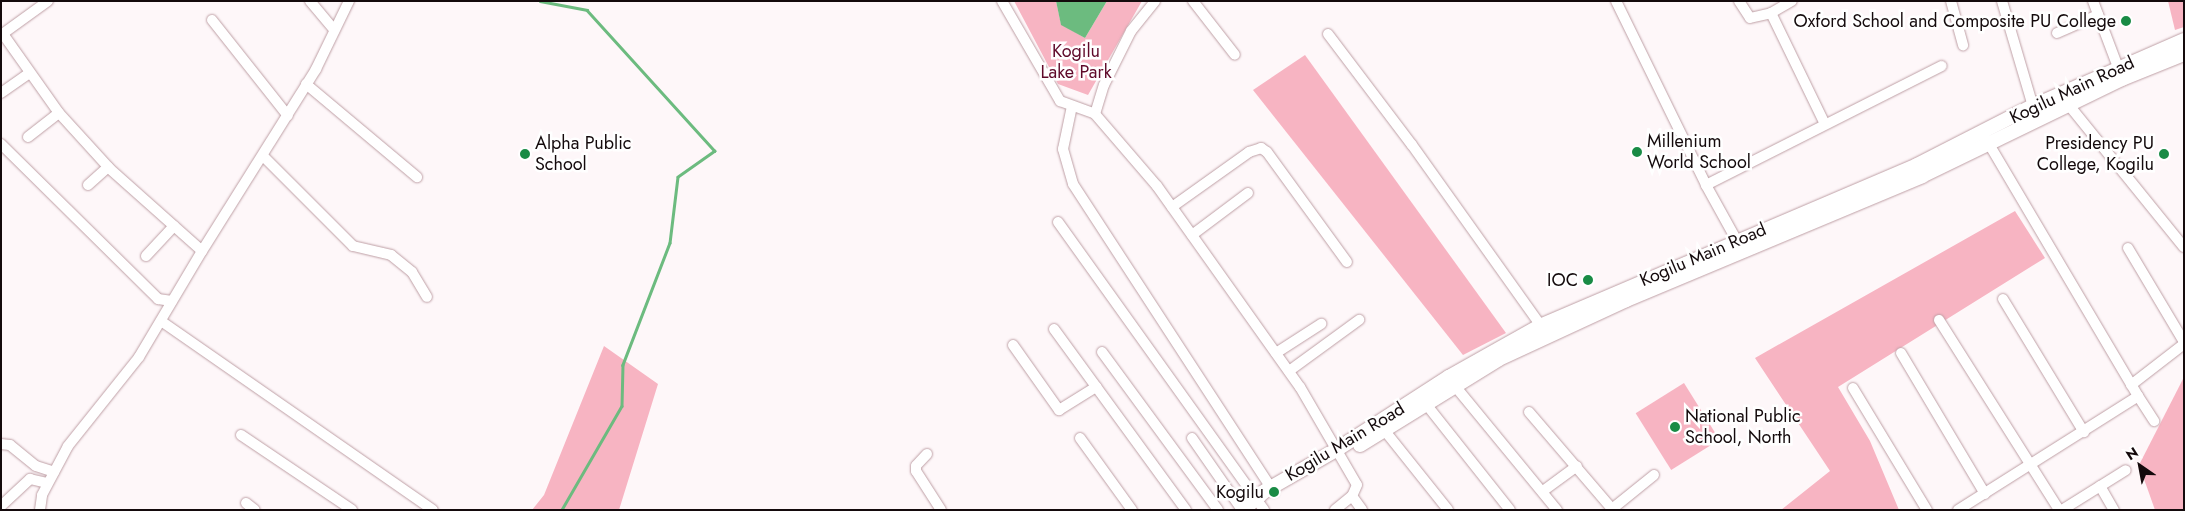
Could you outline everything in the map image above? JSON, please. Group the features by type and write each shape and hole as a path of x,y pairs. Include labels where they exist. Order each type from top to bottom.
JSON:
{"main road":[{"name":"Kogilu Main Road","path":"1338,453 1449,377 1540,326 1917,165 2068,104 2120,73 2184,40"},
{"name":"Kogilu Main Road","path":"1243,510 1257,505 1273,489 1338,453 1385,431 1499,359 1626,300 1922,176 2033,106 2120,73 2184,54"}],"street":[{"path":"48,1 2,34 58,113 108,166 202,251"},
{"path":"310,1 334,30"},
{"path":"1002,1 1060,102 1095,114 1172,207 1289,371 1357,485 1352,496 1335,510"},
{"path":"1095,114 1104,86 1131,31 1155,1"},
{"path":"1194,1 1235,55"},
{"path":"1616,1 1706,185 1737,241"},
{"path":"1739,1 1750,18 1771,12 1792,1"},
{"path":"1951,1 1963,45"},
{"path":"2002,1 2033,106"},
{"path":"2093,1 2120,73"},
{"path":"40,510 42,495 68,446 139,357 202,251 264,157 306,84 347,2"},
{"path":"1771,12 1825,124"},
{"path":"2057,32 2098,15"},
{"path":"212,20 288,116"},
{"path":"1328,34 1412,145 1540,326 1550,336"},
{"path":"1706,185 1942,66"},
{"path":"1,93 30,73"},
{"path":"306,84 417,177"},
{"path":"2068,104 2184,247"},
{"path":"1072,106 1064,149 1073,184 1273,489"},
{"path":"28,137 58,113"},
{"path":"1985,138 2154,421"},
{"path":"1,144 158,299 172,301"},
{"path":"1172,207 1249,152 1261,148 1267,152 1347,262"},
{"path":"264,157 353,246 391,254 412,272 427,297"},
{"path":"88,185 108,166"},
{"path":"1192,235 1248,193"},
{"path":"1058,222 1257,505"},
{"path":"146,256 174,226"},
{"path":"2128,248 2184,343 2131,385"},
{"path":"2003,299 2084,432"},
{"path":"1289,371 1359,320"},
{"path":"1939,320 2061,510 2126,470"},
{"path":"160,321 433,510"},
{"path":"1276,354 1321,324"},
{"path":"1054,328 1186,510"},
{"path":"1013,345 1059,410 1064,410 1096,387"},
{"path":"1102,352 1218,510"},
{"path":"1901,353 1985,494"},
{"path":"1455,386 1557,510"},
{"path":"1853,388 1926,510"},
{"path":"1958,510 2032,465 2138,396"},
{"path":"1426,404 1510,510"},
{"path":"1529,412 1612,509 1654,475"},
{"path":"1385,431 1448,510"},
{"path":"240,435 352,510"},
{"path":"1080,438 1132,510"},
{"path":"1192,438 1243,510"},
{"path":"1,444 10,445 36,466 54,472"},
{"path":"927,454 916,466 916,471 941,510"},
{"path":"1542,491 1577,466"},
{"path":"1,506 30,479 48,483"},
{"path":"2100,486 2114,510"},
{"path":"1352,496 1362,510"},
{"path":"246,503 256,510"}],"green space":[{"name":"Kogilu Lake Park","path":"1014,1 1056,1 1061,24 1085,38 1107,1 1142,1 1088,95 1058,84"},
{"path":"2168,1 2184,1 2184,27 2175,30"},
{"path":"1305,55 1506,333 1463,355 1253,90"},
{"path":"2015,211 2045,258 1838,387 1870,441 1899,510 1781,510 1830,471 1755,358"},
{"path":"604,346 658,384 619,510 532,510 544,495"},
{"path":"2184,377 2184,510 2155,510 2139,465"},
{"path":"1684,383 1720,440 1671,470 1636,413"}],"shaded area":[{"path":"1056,1 1107,1 1085,38 1061,25"}],"waterway":[{"path":"540,1 587,10 715,151 678,177 670,243 623,365 622,406 562,510"}],"place":[{"name":"Oxford School and Composite PU College","path":"2126,21"},
{"name":"Millenium World School","path":"1637,152"},
{"name":"Alpha Public School","path":"525,154"},
{"name":"Presidency PU College, Kogilu","path":"2164,154"},
{"name":"IOC","path":"1588,280"},
{"name":"National Public School, North","path":"1675,427"},
{"name":"Kogilu","path":"1274,492"}]}
